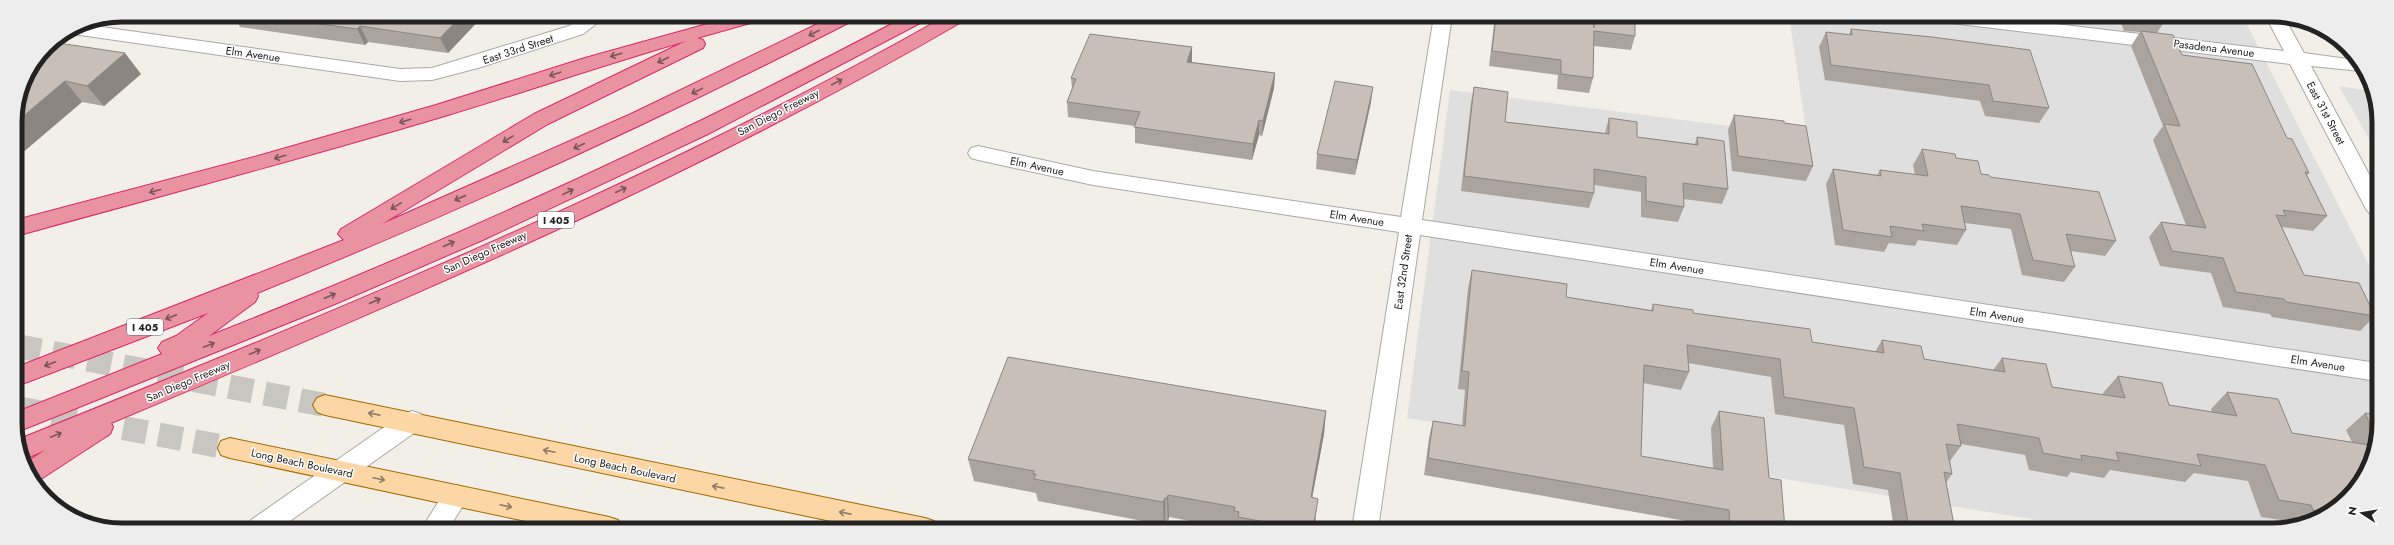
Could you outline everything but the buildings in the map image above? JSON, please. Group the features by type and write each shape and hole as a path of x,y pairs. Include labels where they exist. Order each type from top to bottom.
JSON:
{"highway":[{"path":"22,226 297,152 443,110 592,62 733,22"},
{"path":"22,405 184,342 276,277 541,119 741,22"},
{"name":"I 405","path":"22,375 276,277 556,157 672,103 836,22"},
{"path":"22,420 329,297 559,196 839,60 909,22"},
{"name":"San Diego Freeway","path":"25,448 334,319 638,182 840,81 948,22"},
{"path":"22,237 72,213"},
{"path":"34,471 142,400"}],"main road":[{"name":"Long Beach Boulevard","path":"325,404 412,421 649,473 895,523"},
{"name":"Long Beach Boulevard","path":"230,448 584,523"}],"street":[{"name":"East 33rd Street","path":"432,74 471,64 576,30 588,22"},
{"name":"East 32nd Street","path":"1367,523 1410,226 1443,22"},
{"name":"Pasadena Avenue","path":"1993,22 2354,65"},
{"name":"East 31st Street","path":"2278,22 2372,199"},
{"name":"Elm Avenue","path":"85,30 400,74 432,74"},
{"name":"Elm Avenue","path":"978,153 1093,178 2372,371"},
{"path":"267,523 412,421"},
{"path":"438,523 456,496"}],"shaded area":[{"path":"1790,22 2246,22 2372,271 2372,423 2367,455 2359,473 2342,495 2322,510 2298,520 2278,523 2056,523 1407,418 1450,90 1807,136"},
{"path":"2339,86 2367,90 2371,109 2372,144"}],"tunnel":[{"path":"22,347 325,405"},
{"path":"22,409 230,448"}]}
